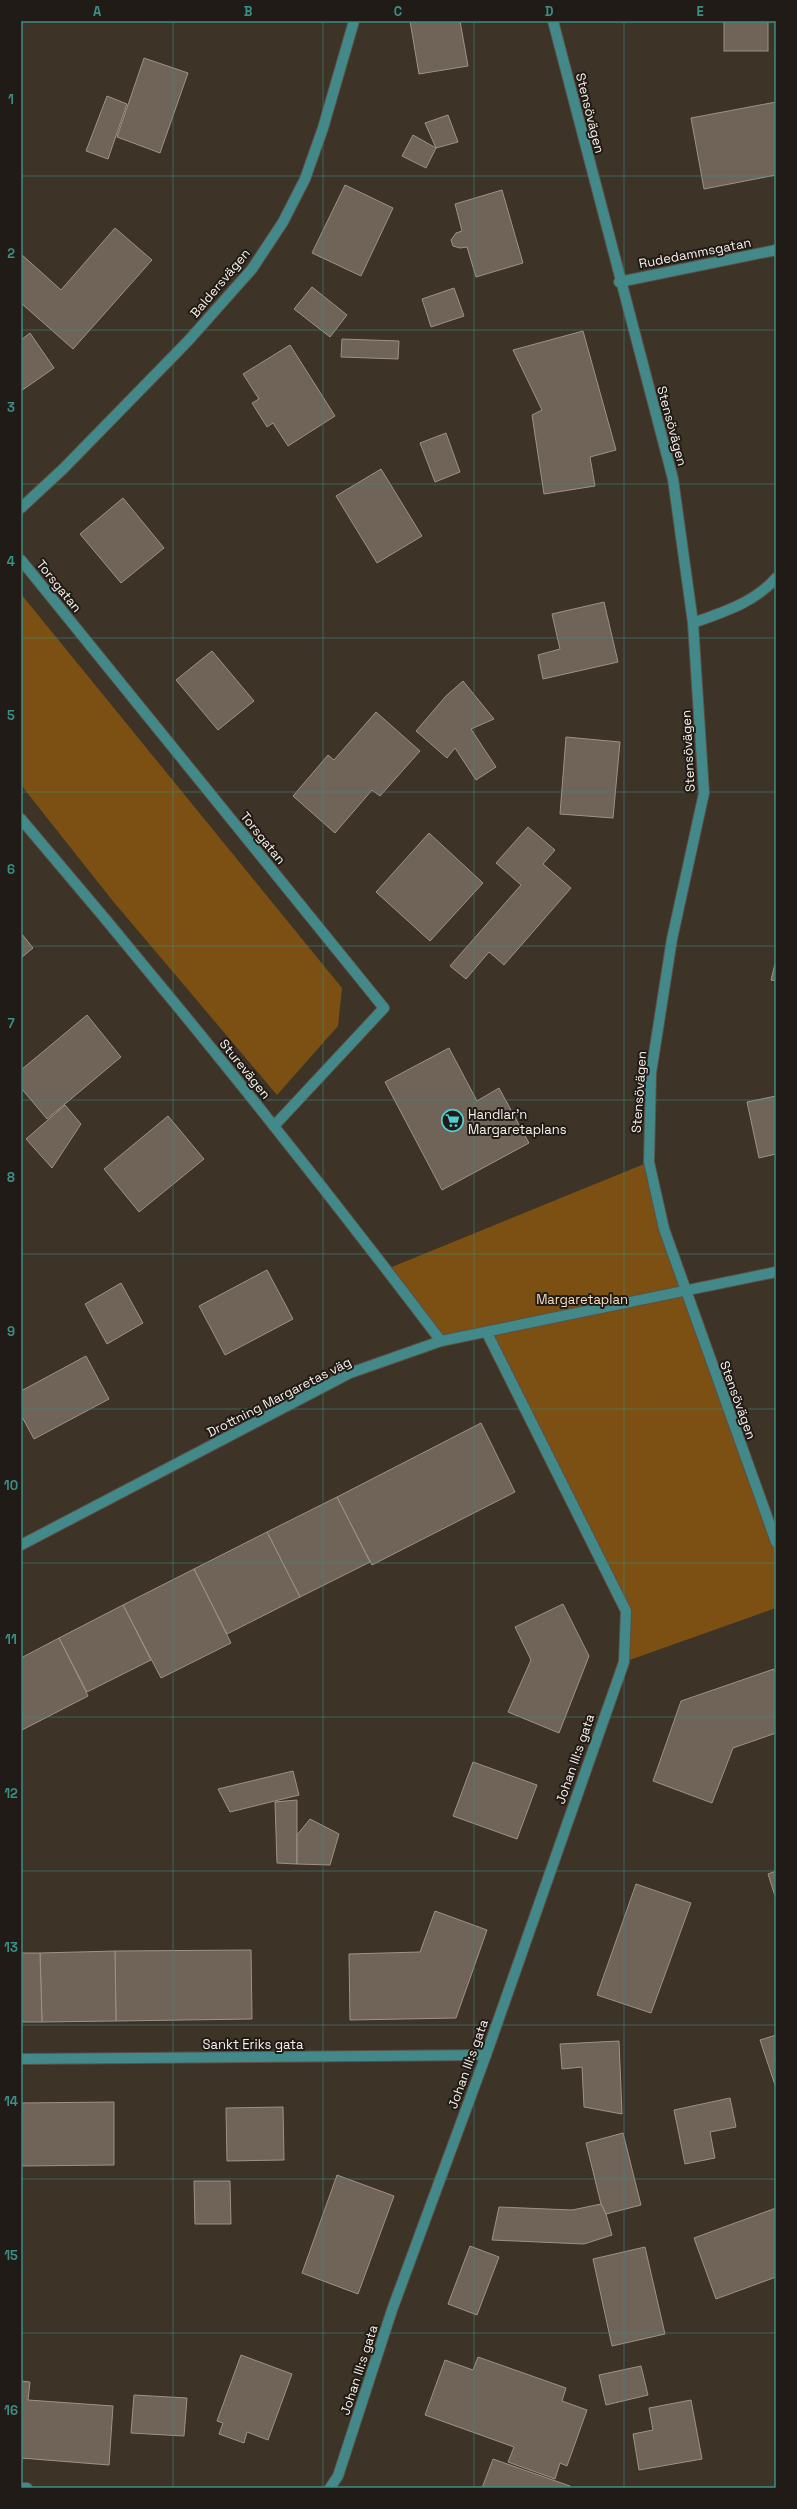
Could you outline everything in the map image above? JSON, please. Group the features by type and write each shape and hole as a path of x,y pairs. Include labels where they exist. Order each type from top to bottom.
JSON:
{"street":[{"name":"Baldersvägen","path":"21,508 63,469 172,357 252,269 283,222 305,179 323,128 354,21"},
{"name":"Stensövägen","path":"553,21 619,282 673,479 693,623 704,793 672,939 651,1073 649,1162 664,1229 776,1542"},
{"name":"Rudedammsgatan","path":"619,282 776,250"},
{"name":"Torsgatan","path":"21,560 384,1008 274,1126"},
{"path":"693,623 748,601 764,592 776,578"},
{"name":"Sturevägen","path":"21,819 93,903 274,1126 441,1341"},
{"name":"Drottning Margaretas väg","path":"21,1545 350,1374 441,1341 487,1333 776,1272"},
{"name":"Johan III:s gata","path":"330,2488 338,2476 392,2310 486,2055 599,1728 624,1662 626,1611 487,1333"},
{"name":"Sankt Eriks gata","path":"21,2058 486,2055"},
{"path":"21,2488 27,2488"}],"green space":[{"path":"21,594 342,988 338,1026 277,1095 112,900 21,785"},
{"name":"Margaretaplan","path":"649,1162 664,1229 776,1540 776,1608 624,1662 626,1611 487,1333 441,1341 387,1269"}],"building":[{"path":"410,21 460,21 468,66 419,74"},
{"path":"724,21 768,21 768,51 724,51"},
{"path":"144,58 188,73 160,153 117,137"},
{"path":"107,96 127,104 108,159 86,151"},
{"path":"776,102 776,175 704,189 691,118"},
{"path":"448,115 458,142 436,148 425,123"},
{"path":"413,135 436,148 426,168 402,156"},
{"path":"345,185 393,208 361,276 312,253"},
{"path":"502,190 523,263 476,277 467,247 460,248 453,246 451,240 456,233 462,231 455,204"},
{"path":"115,228 152,260 73,349 21,303 21,254 61,290"},
{"path":"312,287 347,315 330,337 294,309"},
{"path":"454,288 464,316 431,327 422,299"},
{"path":"583,331 616,450 590,457 595,486 544,494 532,415 542,410 513,350"},
{"path":"30,333 54,368 21,391 21,340"},
{"path":"342,339 399,341 398,359 341,357"},
{"path":"290,345 335,416 288,446 273,423 267,427 252,403 259,399 243,374"},
{"path":"446,433 460,472 435,482 420,443"},
{"path":"381,469 422,536 377,563 336,496"},
{"path":"123,498 164,548 121,583 80,534"},
{"path":"604,602 618,662 543,679 538,655 560,649 552,614"},
{"path":"212,651 254,701 218,730 176,680"},
{"path":"463,681 494,719 471,729 496,767 476,780 455,748 447,758 416,731 446,696"},
{"path":"376,712 420,751 380,796 372,790 335,833 293,796 328,755 334,760"},
{"path":"566,737 620,742 613,818 560,814"},
{"path":"528,827 555,850 543,864 571,888 504,965 489,952 466,979 450,966 521,885 496,863"},
{"path":"429,833 483,883 430,941 376,892"},
{"path":"21,933 33,948 21,958"},
{"path":"776,960 776,981 771,980"},
{"path":"87,1015 121,1057 47,1119 21,1088 21,1070"},
{"path":"449,1048 477,1101 499,1088 529,1143 442,1190 385,1082"},
{"path":"776,1096 776,1154 759,1158 747,1102"},
{"path":"65,1105 81,1124 52,1168 26,1139"},
{"path":"168,1116 204,1159 139,1212 104,1169"},
{"path":"267,1270 293,1319 225,1355 199,1306"},
{"path":"121,1283 143,1323 107,1344 85,1304"},
{"path":"86,1356 109,1399 34,1439 21,1415 21,1391"},
{"path":"481,1423 515,1492 372,1565 337,1497"},
{"path":"337,1497 370,1562 300,1597 267,1532"},
{"path":"267,1532 300,1597 227,1634 194,1569"},
{"path":"194,1569 231,1643 161,1678 123,1605"},
{"path":"563,1604 589,1656 559,1733 508,1712 531,1660 515,1627"},
{"path":"123,1605 151,1660 87,1692 59,1638"},
{"path":"59,1638 88,1696 22,1730 21,1658"},
{"path":"774,1669 776,1675 776,1733 733,1748 712,1803 653,1781 681,1701"},
{"path":"473,1762 537,1785 517,1839 453,1816"},
{"path":"293,1771 299,1795 230,1812 218,1789"},
{"path":"297,1800 297,1864 277,1863 275,1802"},
{"path":"310,1819 339,1834 330,1865 297,1864 297,1835"},
{"path":"776,1871 776,1899 768,1874"},
{"path":"636,1884 691,1903 651,2013 597,1995"},
{"path":"435,1911 487,1930 456,2018 350,2020 349,1954 420,1952"},
{"path":"251,1950 252,2019 116,2021 115,1951"},
{"path":"115,1951 116,2021 42,2022 40,1953"},
{"path":"21,1953 40,1953 42,2022 21,2022"},
{"path":"776,2035 776,2088 760,2040"},
{"path":"619,2041 622,2114 584,2107 582,2067 562,2069 560,2044"},
{"path":"730,2098 736,2127 710,2132 715,2158 685,2164 674,2110"},
{"path":"114,2102 114,2165 21,2166 21,2103"},
{"path":"283,2107 284,2160 227,2161 226,2108"},
{"path":"623,2133 641,2205 606,2214 601,2204 586,2143"},
{"path":"337,2175 394,2196 358,2294 302,2273"},
{"path":"194,2181 230,2181 231,2224 195,2224"},
{"path":"601,2204 606,2214 612,2235 584,2244 492,2240 499,2207 572,2210"},
{"path":"776,2208 776,2277 716,2299 694,2238"},
{"path":"470,2246 499,2257 477,2315 448,2304"},
{"path":"645,2247 665,2334 612,2346 593,2259"},
{"path":"241,2355 292,2374 268,2440 247,2432 244,2443 219,2434 223,2423 217,2421"},
{"path":"478,2357 566,2388 562,2401 587,2410 567,2466 560,2463 555,2479 508,2462 514,2447 425,2415 445,2360 473,2370"},
{"path":"641,2366 648,2395 606,2405 599,2375"},
{"path":"21,2381 30,2382 28,2400 113,2406 109,2465 21,2458"},
{"path":"134,2395 187,2398 184,2436 131,2433"},
{"path":"691,2400 702,2459 639,2470 633,2434 653,2430 649,2408"},
{"path":"493,2459 570,2486 570,2488 482,2488"}],"place":[{"name":"Handlar'n Margaretaplans","path":"452,1121"}]}
